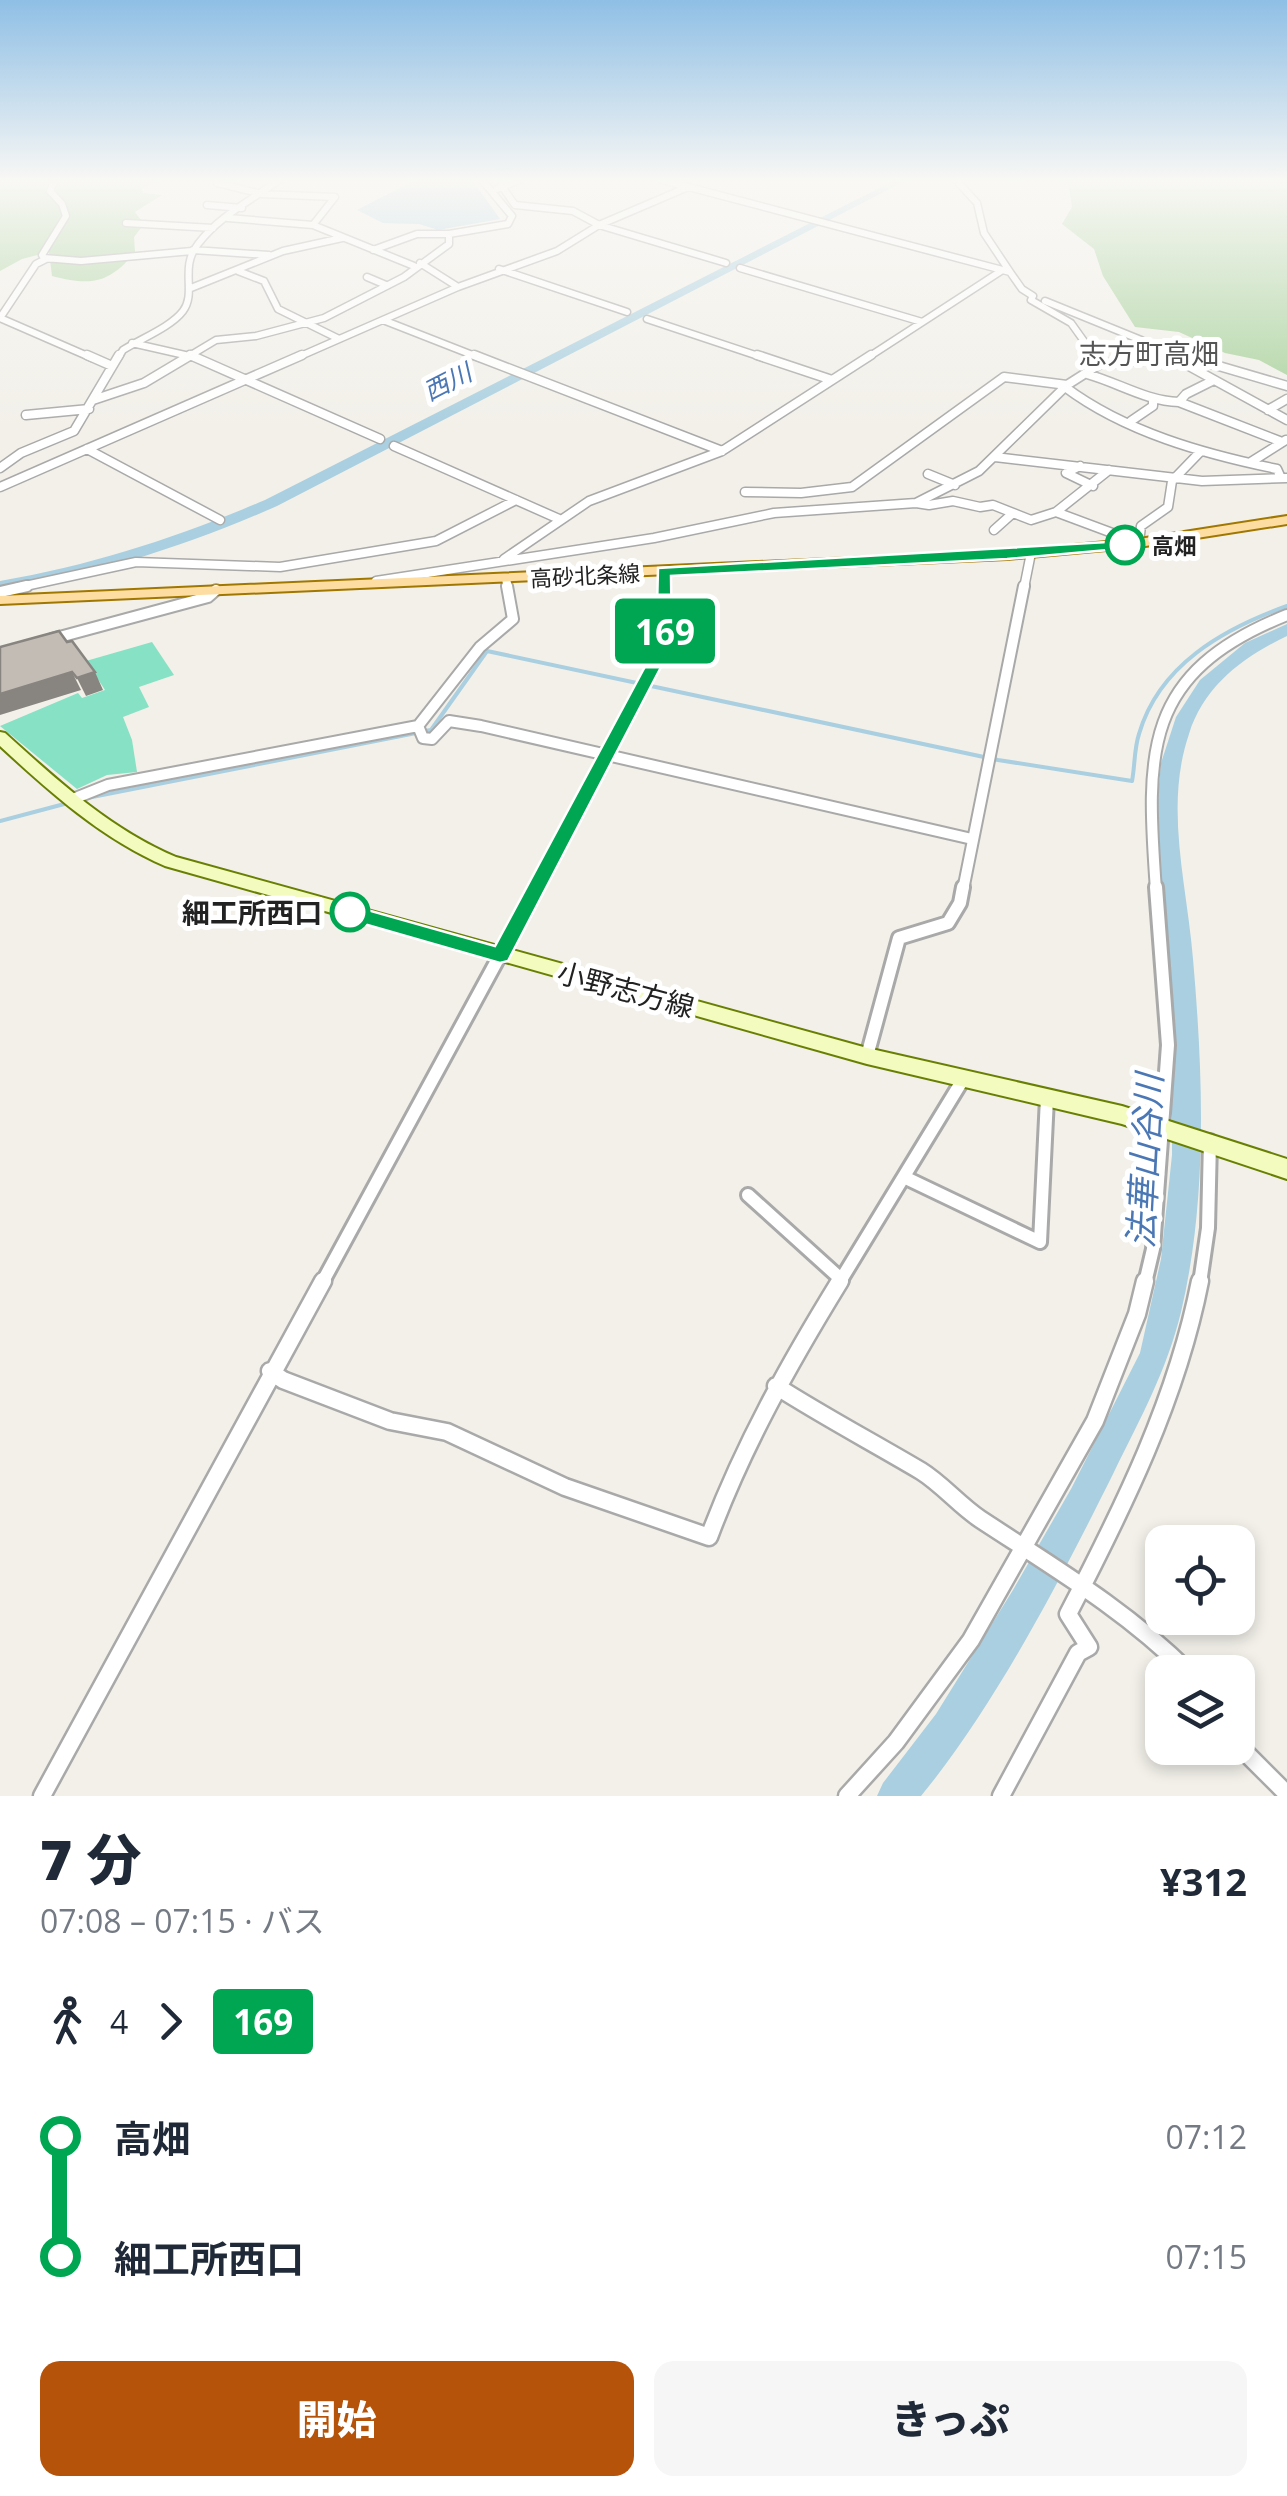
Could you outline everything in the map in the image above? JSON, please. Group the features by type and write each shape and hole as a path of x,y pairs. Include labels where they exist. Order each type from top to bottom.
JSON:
{"main road":[{"name":"高砂北条線","path":"0,600 1031,554 1139,543 1287,520"},
{"name":"小野志方線","path":"0,737 126,842 170,862 867,1056 1210,1141 1287,1169"}],"street":[{"path":"36,264 32,276 0,318 112,366"},
{"path":"0,468 21,453 69,435 91,404 94,392 132,342 181,314 188,304 190,288 185,273 188,264"},
{"path":"190,288 254,264"},
{"path":"414,264 458,286"},
{"path":"0,487 517,264"},
{"path":"974,264 1010,272"},
{"path":"1005,264 1032,296 1119,329 1287,420"},
{"path":"26,415 91,404 144,383 223,338 256,336 310,324 404,277 417,265"},
{"path":"740,268 922,322"},
{"path":"500,269 626,312"},
{"path":"238,271 264,281 278,308 339,339"},
{"path":"501,561 558,519 611,490 722,451 1001,271"},
{"path":"367,277 386,286"},
{"path":"1032,296 1031,300 1071,323 1100,364"},
{"path":"1062,317 1077,312"},
{"path":"646,319 832,380"},
{"path":"383,320 722,451"},
{"path":"132,342 194,356 380,439"},
{"path":"916,503 954,485 995,457 1066,386 1100,364 1196,358 1287,386"},
{"path":"1087,374 1121,383 1153,401 1179,402 1284,441"},
{"path":"745,492 801,493 852,487 1004,377 1066,386 1088,408 1131,421 1230,462 1251,462 1276,469 1284,478"},
{"path":"1179,402 1186,394 1214,380"},
{"path":"1268,410 1287,399"},
{"path":"1131,421 1152,406 1153,401"},
{"path":"1251,462 1284,441"},
{"path":"394,446 558,519"},
{"path":"87,450 220,520"},
{"path":"1056,512 1139,543 1141,526 1168,506 1174,479 1201,451"},
{"path":"995,457 1174,479 1284,478"},
{"path":"1080,466 1066,473 1093,486"},
{"path":"349,586 654,538 774,513 846,505 916,503 937,507 956,500 983,509 994,506 1032,520 1056,512 1109,470"},
{"path":"928,474 954,485"},
{"path":"0,592 136,562 240,568 316,562 436,541 516,500"},
{"path":"994,530 1012,513"},
{"path":"867,1056 899,938 911,931 942,930 952,924 960,904 1031,554"},
{"path":"316,562 328,587"},
{"path":"42,1796 664,646 664,572"},
{"path":"77,803 108,785 418,726 480,646 513,619 506,579"},
{"path":"48,640 208,597 216,590"},
{"path":"846,1796 896,1742 971,1640 1095,1421 1136,1314 1153,1249 1168,1045 1149,795 1156,749 1177,690 1196,668 1252,630 1287,615"},
{"path":"418,726 423,738 432,739 452,720 972,839"},
{"path":"270,1371 283,1380 390,1421 448,1432 565,1487 709,1537 732,1476 776,1386 906,1178 962,1080"},
{"path":"906,1178 1040,1242 1046,1098"},
{"path":"1001,1796 1078,1653 1089,1647 1068,1614 1136,1476 1176,1380 1206,1251 1210,1141"},
{"path":"748,1195 842,1280"},
{"path":"776,1386 848,1432 924,1473 978,1518 1024,1544 1146,1630 1171,1655"},
{"path":"1255,1762 1287,1794"}],"green space":[{"path":"50,264 125,264 98,280 52,276"},
{"path":"1099,264 1287,264 1287,375 1259,360 1225,353 1179,332 1135,327"},
{"path":"152,642 174,675 139,687 149,707 123,717 132,740 137,772 107,775 77,789 0,726 78,693 82,698 105,690 86,661"}],"building":[{"path":"59,631 67,642 72,641 95,672 77,678 72,672 0,694 0,647"}],"waterway":[{"name":"西川","path":"0,586 120,560 271,503 739,264"},
{"path":"425,731 431,730 487,651 998,760 1132,781 1137,740 1148,710 1178,669 1217,638 1287,606"},
{"name":"法華山谷川","path":"896,1796 949,1727 1025,1603 1082,1501 1155,1353 1176,1259 1187,1102 1181,954 1167,817 1171,763 1186,717 1207,684 1235,658 1287,629"},
{"path":"87,798 416,733"},
{"path":"0,821 68,803"}],"bus line":[{"name":"169","path":"350,912 500,955 664,646 664,572 1007,555 1125,545"}],"place":[{"name":"高畑","path":"1125,545"},
{"name":"細工所西口","path":"350,912"}],"district":[{"name":"志方町高畑","path":"1149,353"}]}
